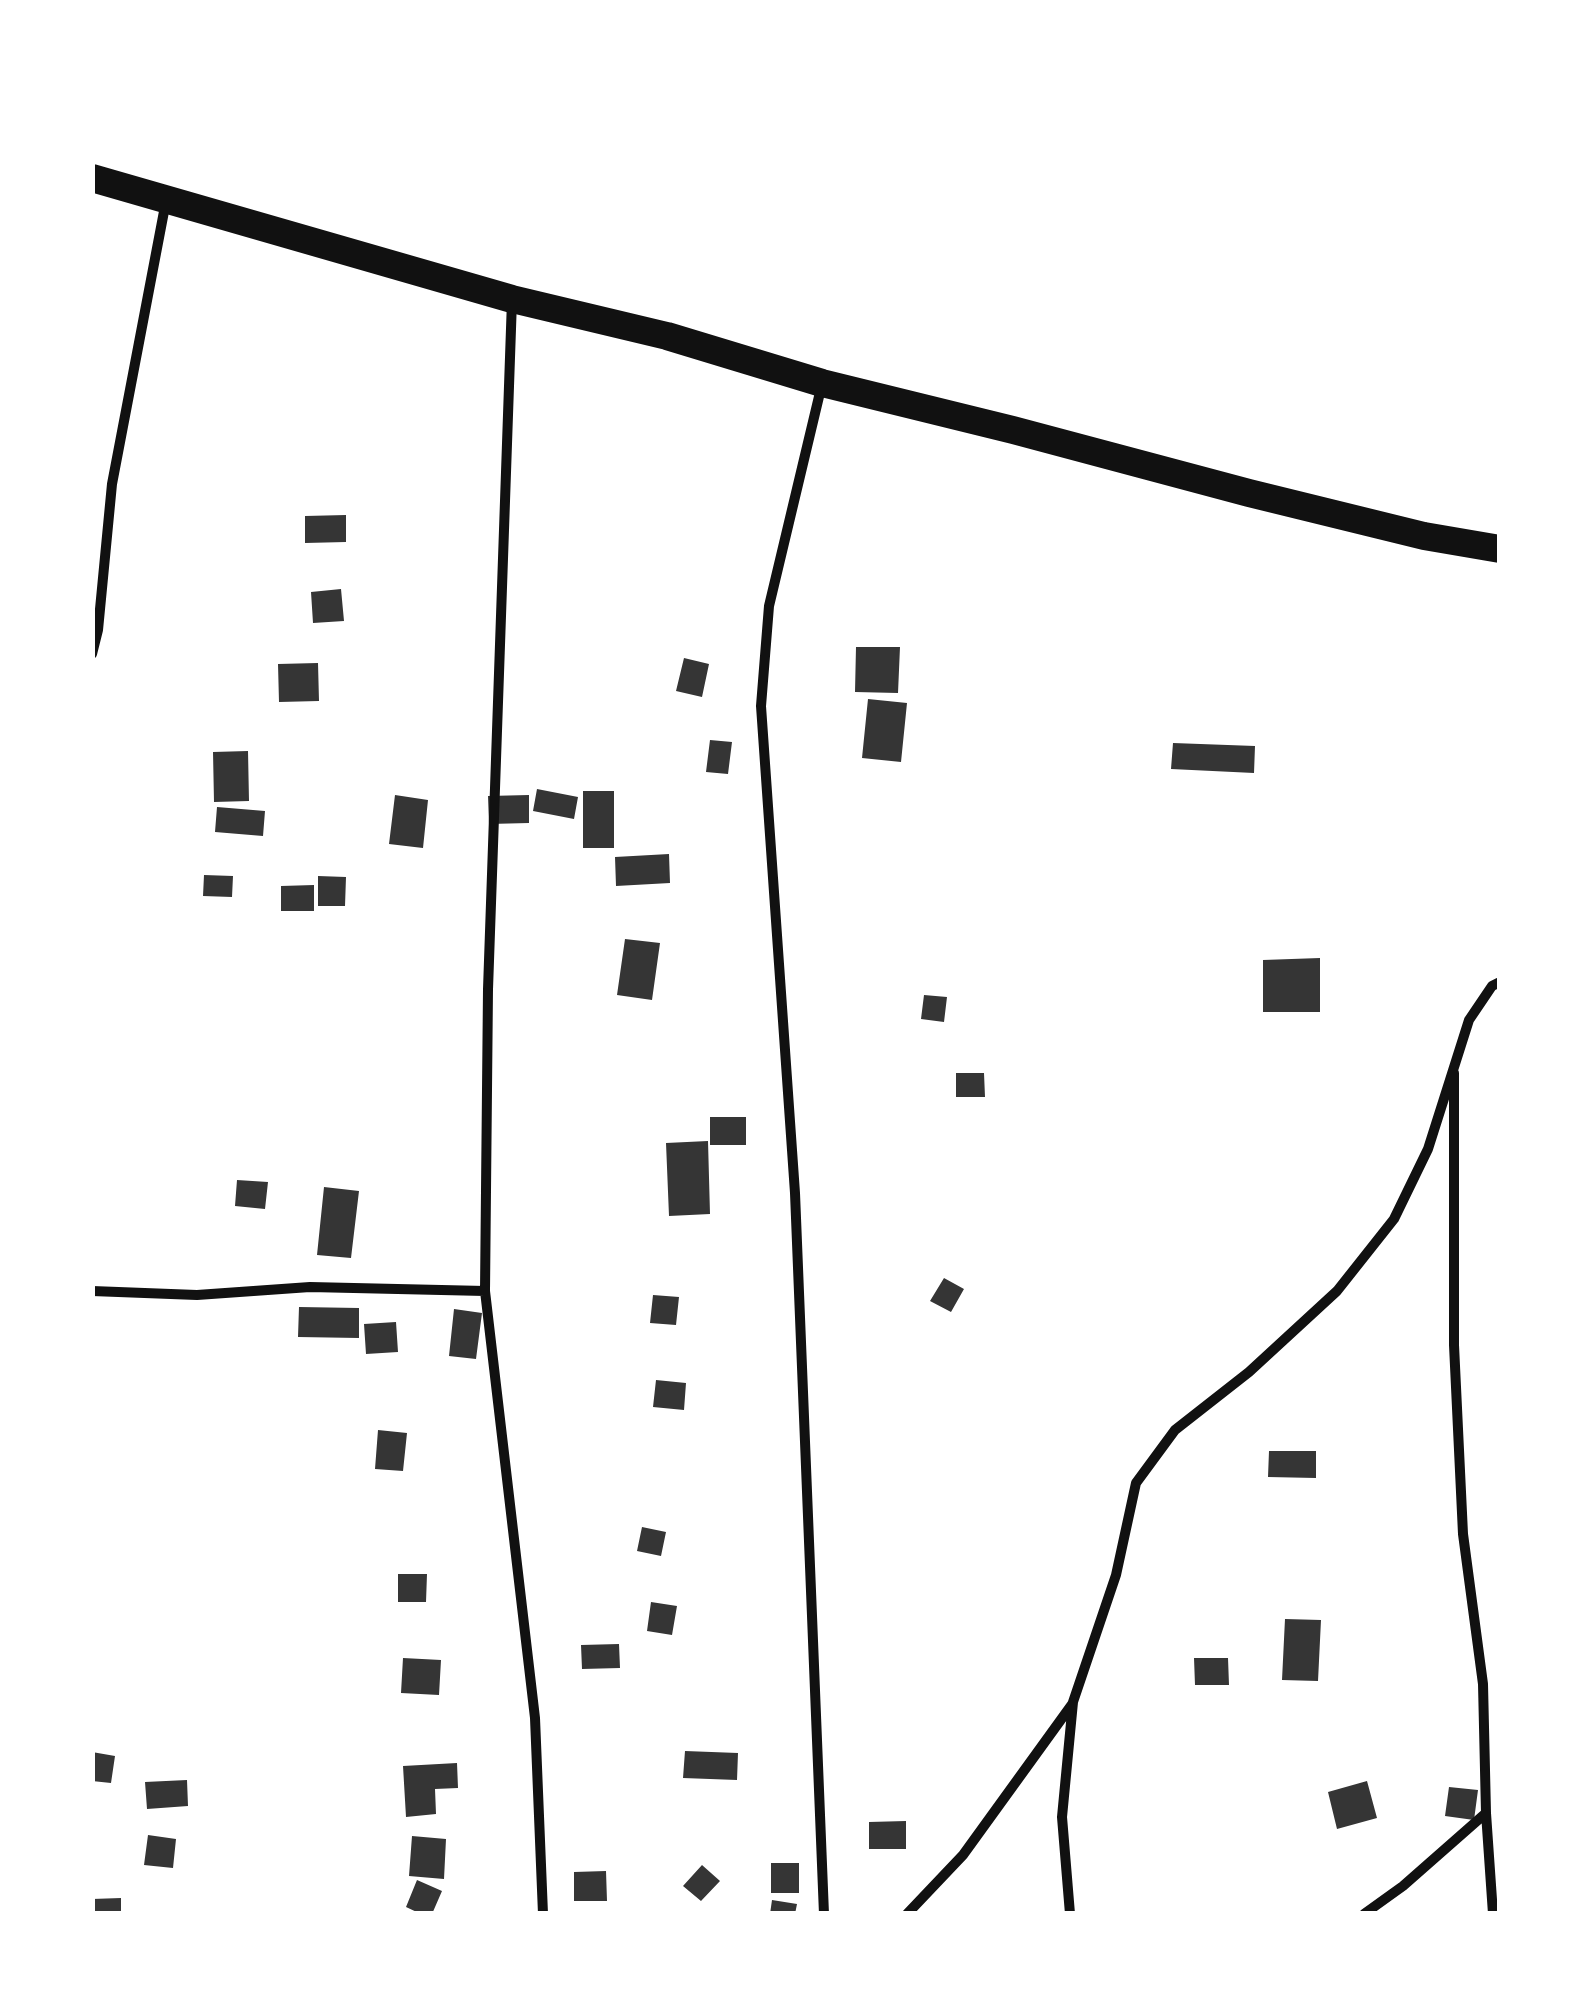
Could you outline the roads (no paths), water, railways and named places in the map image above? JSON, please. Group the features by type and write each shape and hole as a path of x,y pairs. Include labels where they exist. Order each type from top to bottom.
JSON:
{"highway":[{"path":"92,178 512,299 667,336 822,383 1249,493 1424,536 1500,550"}],"street":[{"path":"92,654 98,630 112,484 166,200"},
{"path":"512,299 489,969 484,1291 535,1718 543,1914"},
{"path":"822,383 769,606 761,706 795,1193 824,1914"},
{"path":"1070,1914 1062,1818 1074,1702 1116,1575 1136,1483 1175,1430 1249,1372 1336,1291 1394,1219 1428,1148 1469,1020 1492,986 1500,982"},
{"path":"1454,1062 1454,1345 1463,1534 1483,1684 1493,1914"},
{"path":"92,1291 198,1295 310,1288 484,1291"},
{"path":"907,1914 963,1855 1074,1702"},
{"path":"1364,1914 1403,1886 1486,1813"}]}
